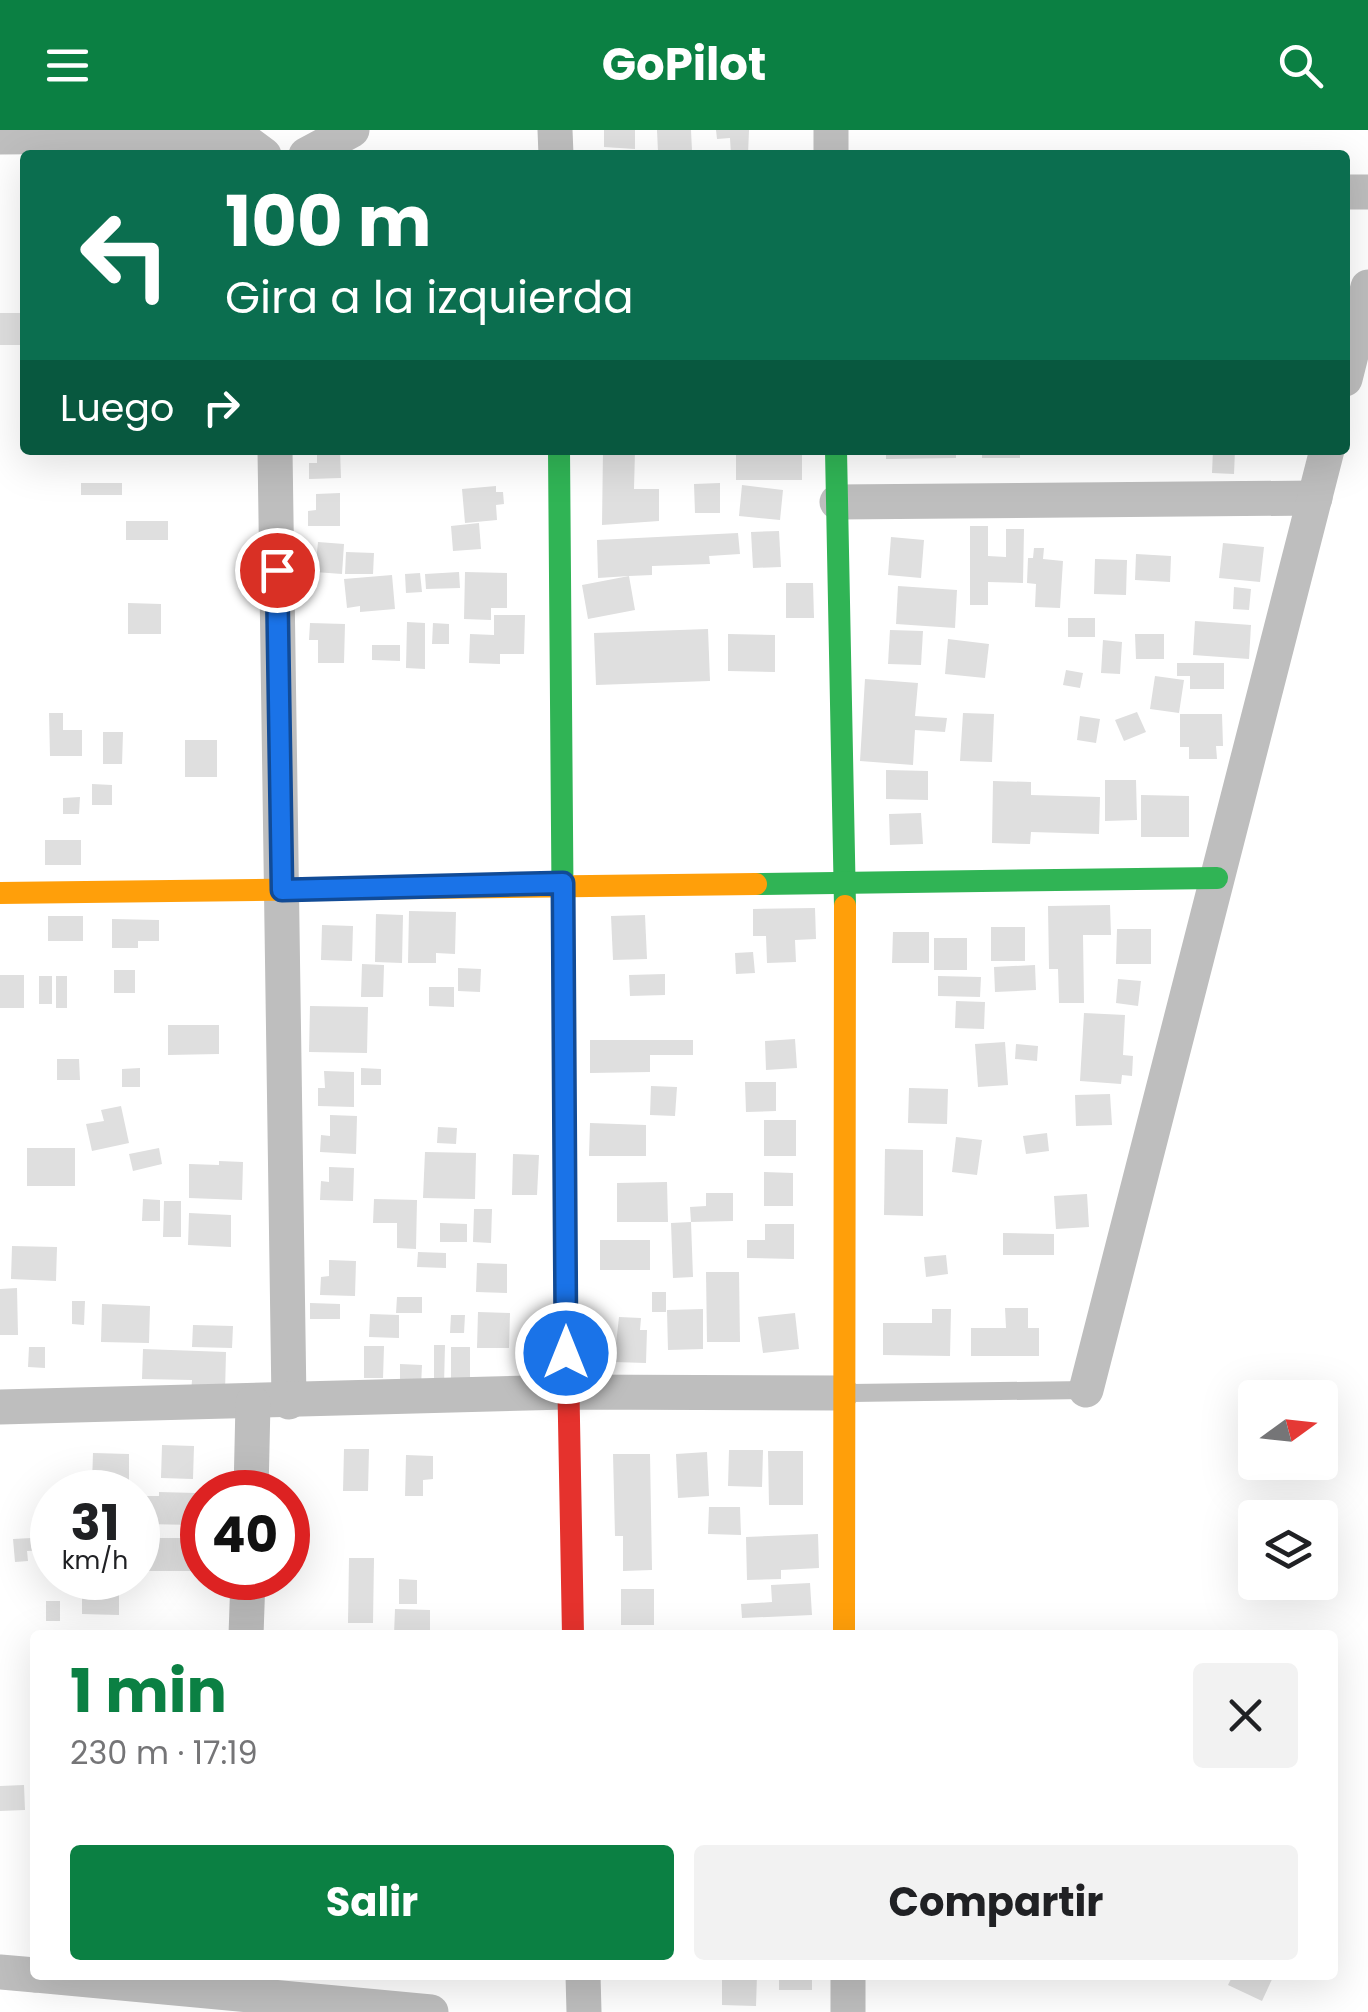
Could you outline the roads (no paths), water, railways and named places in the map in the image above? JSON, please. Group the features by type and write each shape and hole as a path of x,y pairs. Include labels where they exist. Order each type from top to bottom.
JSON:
{"street":[{"path":"315,150 352,130"},
{"path":"0,136 238,134 258,150"},
{"path":"1350,359 1368,287"},
{"path":"276,455 288,1402"},
{"path":"560,455 566,1392 573,1630"},
{"path":"836,455 844,882 840,1394 844,1630"},
{"path":"1086,1390 1326,455"},
{"path":"837,502 1315,498"},
{"path":"0,893 563,883 1217,878"},
{"path":"0,1407 566,1392 840,1394"},
{"path":"251,1470 253,1403"},
{"path":"246,1630 247,1600"},
{"path":"0,1972 30,1975"},
{"path":"86,1980 431,2012"},
{"path":"583,1980 584,2012"},
{"path":"848,1980 848,2012"}],"lane":[{"path":"840,1394 1086,1390"}]}
